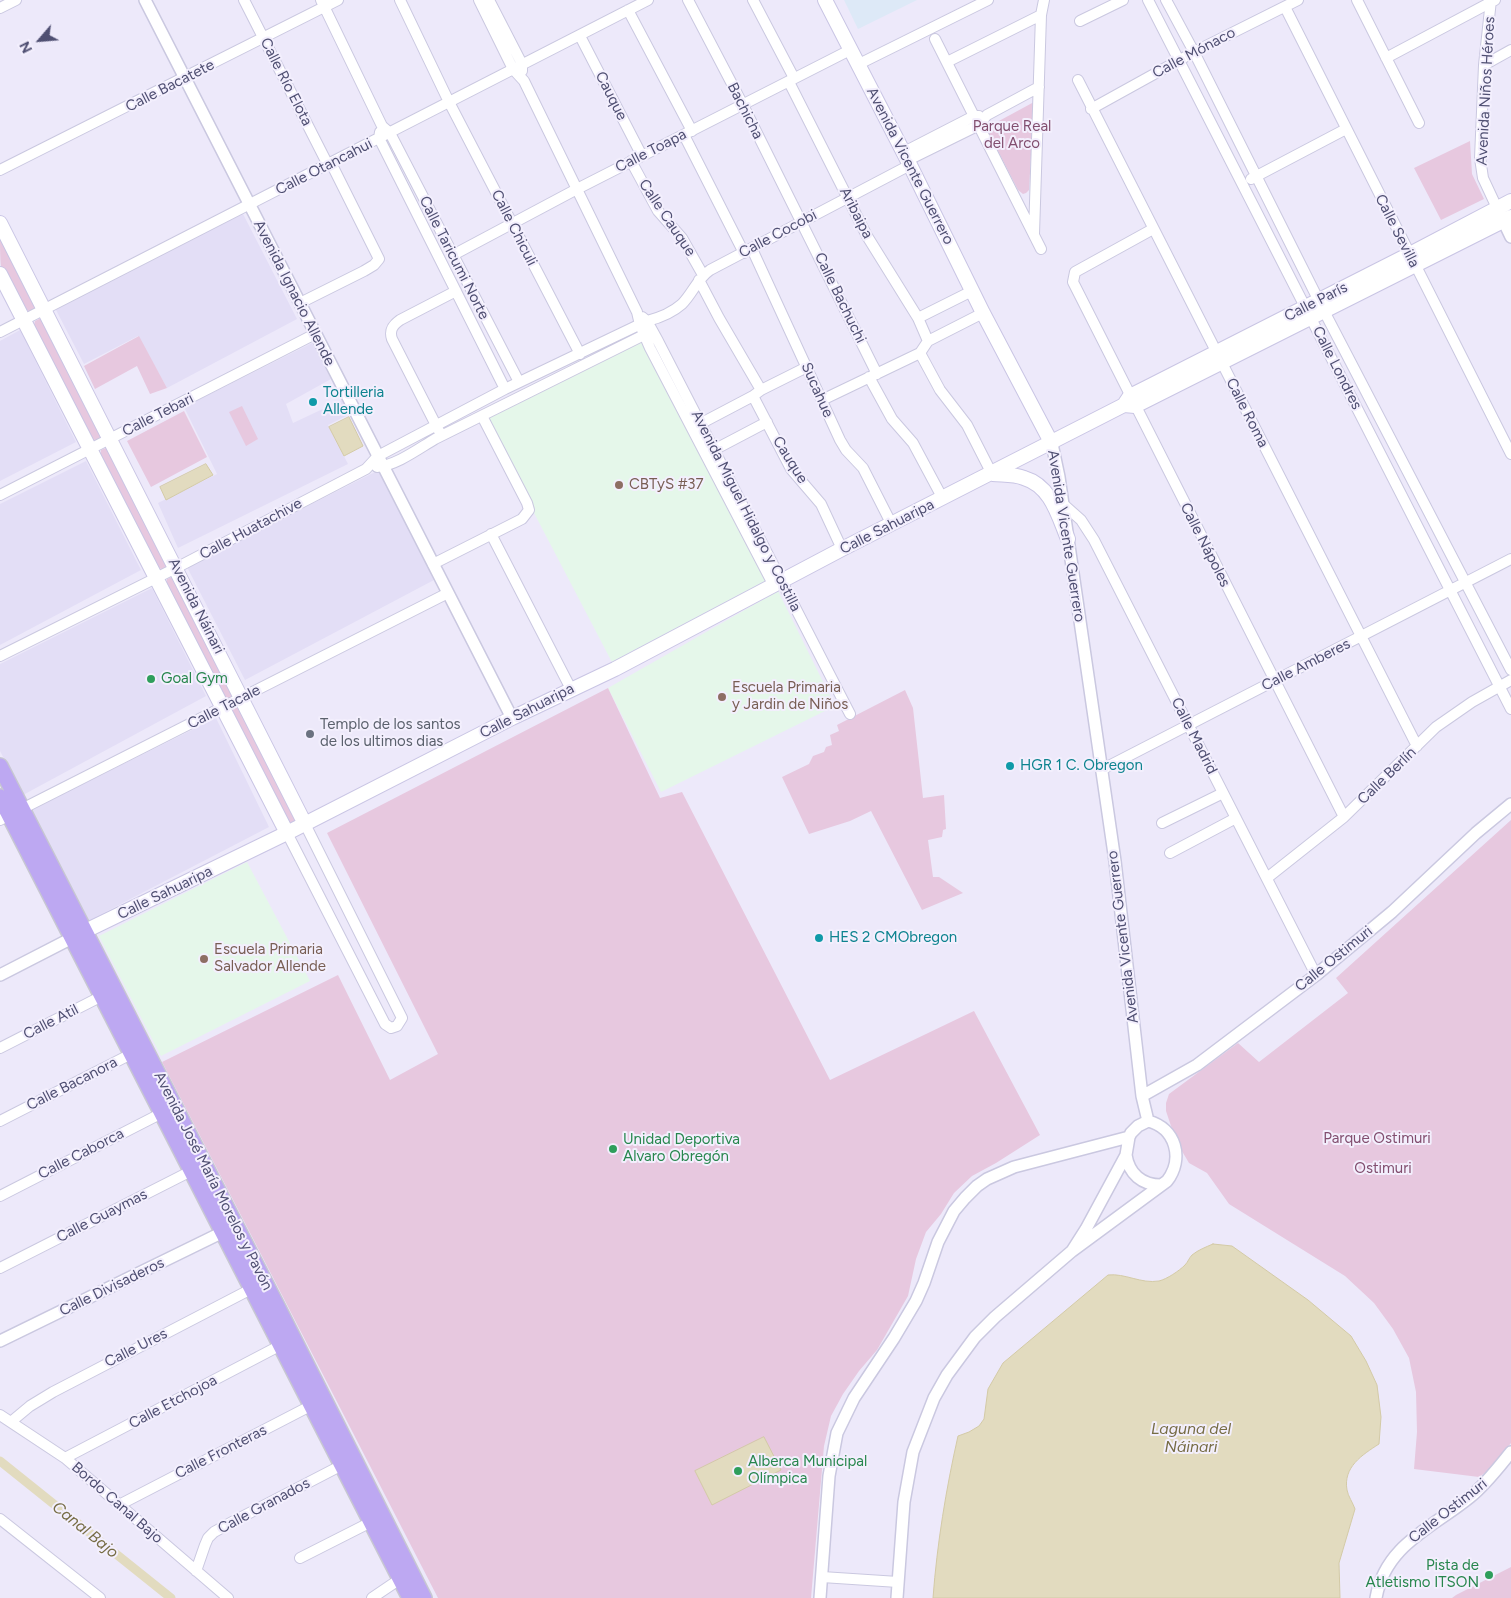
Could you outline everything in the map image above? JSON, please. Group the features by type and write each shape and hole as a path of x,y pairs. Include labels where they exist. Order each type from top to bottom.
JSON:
{"main road":[{"name":"Avenida Vicente Guerrero","path":"825,0 907,159 983,313 1052,444"},
{"name":"Calle París","path":"1052,444 1130,402 1504,215 1511,201"},
{"name":"Avenida Náinari","path":"0,223 305,824"},
{"name":"Avenida Náinari","path":"0,274 286,833"},
{"name":"Calle Sahuaripa","path":"79,934 305,824 512,718 615,669 842,549 1052,444"},
{"path":"992,474 1024,478 1037,484 1050,499 1068,539"},
{"name":"Avenida José María Morelos y Pavón","path":"0,766 11,815"},
{"name":"Avenida José María Morelos y Pavón","path":"0,797 79,934 377,1519 424,1598"},
{"name":"Avenida José María Morelos y Pavón","path":"79,934 102,996 138,1050 162,1113 198,1168 223,1232 258,1285 281,1345 318,1402"},
{"name":"Avenida José María Morelos y Pavón","path":"377,1519 400,1579 410,1598"}],"street":[{"path":"0,8 16,0"},
{"name":"Avenida Ignacio Allende","path":"145,0 512,718"},
{"name":"Calle Río Elota","path":"244,0 379,259 364,271 300,303"},
{"name":"Calle Bacatete","path":"0,170 264,38 323,3 338,0"},
{"name":"Calle Chiculi","path":"400,0 449,102 580,354"},
{"name":"Avenida Miguel Hidalgo y Costilla","path":"479,0 517,66"},
{"name":"Avenida Miguel Hidalgo y Costilla","path":"489,0 524,81 637,312 778,584 850,714"},
{"name":"Calle Otancahui","path":"0,332 330,164 379,138 386,129 449,102 648,0"},
{"name":"Bachicha","path":"688,0 802,222"},
{"name":"Aribaipa","path":"753,0 866,236 918,318 928,341"},
{"path":"858,64 988,0"},
{"path":"1034,235 1041,15 1044,0"},
{"path":"1080,21 1122,0"},
{"name":"Calle Londres","path":"1148,0 1511,709"},
{"name":"Calle Londres","path":"1166,0 1511,670"},
{"name":"Calle Mónaco","path":"1091,109 1194,52 1298,0"},
{"path":"1357,0 1419,123"},
{"path":"1386,58 1493,1"},
{"name":"Avenida Niños Héroes","path":"1493,1 1484,65 1480,158 1483,178 1504,215"},
{"name":"Calle Taricumi Norte","path":"323,3 386,129 519,382"},
{"name":"Calle Sevilla","path":"1285,7 1511,454"},
{"name":"Sucahue","path":"628,10 807,367 840,440 846,450 863,468 892,524"},
{"path":"947,62 1041,15"},
{"name":"Cauque","path":"580,36 642,156"},
{"path":"935,39 1041,249"},
{"name":"Calle Toapa","path":"453,255 631,161 850,50"},
{"path":"1484,65 1511,50"},
{"name":"Calle Roma","path":"1078,80 1091,109 1417,746"},
{"name":"Calle Cocobi","path":"643,323 659,318 681,304 701,277 848,198 907,159 1039,87"},
{"path":"1242,184 1346,129"},
{"name":"Calle Taricumi Norte","path":"379,138 504,389"},
{"name":"Calle Cauque","path":"631,161 658,211 682,238 719,318 757,393"},
{"path":"1504,215 1511,236"},
{"name":"Calle Bachuchi","path":"802,222 892,419 913,443 942,499"},
{"name":"Calle Nápoles","path":"1153,229 1075,272 1073,278 1075,286 1130,402 1344,817"},
{"path":"442,436 392,339 391,332 393,326 400,320 456,291"},
{"path":"918,318 972,291"},
{"path":"822,400 920,353 928,341 983,313"},
{"name":"Calle Cocobi","path":"648,333 659,318"},
{"name":"Calle Huatachive","path":"381,461 436,425 504,389 643,323"},
{"name":"Calle Huatachive","path":"0,656 156,579 366,468 442,436 648,333"},
{"name":"Calle Tebari","path":"0,496 315,334"},
{"path":"920,353 940,390 967,424 992,474"},
{"path":"696,426 807,367"},
{"name":"Cauque","path":"757,393 767,422 791,469 821,504 842,549"},
{"path":"433,564 522,519 529,510 482,416"},
{"path":"709,452 767,422"},
{"name":"Avenida Vicente Guerrero","path":"1052,444 1068,539 1114,860 1142,1096 1148,1121"},
{"name":"Calle Madrid","path":"1062,504 1080,520 1094,540 1316,975"},
{"path":"491,534 571,689"},
{"name":"Calle Amberes","path":"1101,770 1511,559"},
{"name":"Calle Tacale","path":"11,815 448,593"},
{"name":"Calle Berlín","path":"1267,878 1344,817 1436,727 1451,715 1499,685 1511,680"},
{"path":"1162,823 1223,793"},
{"name":"Calle Ostimuri","path":"1142,1096 1197,1065 1316,975 1392,912 1476,833 1511,804"},
{"path":"1170,853 1236,818"},
{"name":"Avenida Náinari","path":"286,833 385,1024 391,1028 397,1026 402,1018 305,824"},
{"name":"Calle Sahuaripa","path":"0,975 79,934"},
{"name":"Calle Atil","path":"0,1048 102,996"},
{"name":"Calle Bacanora","path":"0,1121 138,1050"},
{"name":"Calle Caborca","path":"0,1196 162,1113"},
{"path":"897,1598 908,1475 913,1452 934,1398 960,1356 975,1337 995,1317 1072,1251 1161,1185 1171,1175 1176,1162 1176,1148 1170,1135 1160,1126 1148,1121 1138,1126 1129,1137 1126,1155 1072,1251"},
{"path":"820,1598 829,1476 836,1433 854,1398 916,1301 938,1242 954,1211 977,1186 987,1179 1014,1167 1129,1137"},
{"path":"1126,1155 1129,1167 1137,1178 1148,1184 1161,1185"},
{"name":"Calle Guaymas","path":"0,1268 198,1168"},
{"name":"Calle Divisaderos","path":"0,1341 223,1232"},
{"name":"Calle Ures","path":"12,1421 46,1395 258,1285"},
{"name":"Calle Etchojoa","path":"65,1458 281,1345"},
{"name":"Calle Fronteras","path":"119,1505 318,1402"},
{"name":"Bordo Canal Bajo","path":"0,1414 65,1458 228,1598"},
{"name":"Calle Ostimuri","path":"1376,1598 1384,1571 1397,1552 1426,1528 1475,1493 1511,1452"},
{"name":"Calle Granados","path":"196,1571 204,1545 214,1532 348,1462"},
{"path":"300,1558 377,1519"},
{"path":"0,1520 100,1598"},
{"path":"822,1577 898,1582"},
{"path":"372,1598 400,1579"}],"shaded area":[{"path":"844,0 917,0 858,29"},
{"path":"242,212 297,319 167,388 138,336 84,364 55,308"},
{"name":"CBTyS #37","path":"643,326 780,582 615,668 485,419 635,344"},
{"path":"20,330 76,442 0,481 0,341"},
{"path":"312,343 331,379 286,404 293,423 342,400 350,414 328,425 348,464 178,548 158,503 217,474 184,407"},
{"path":"86,461 141,570 0,645 0,504"},
{"path":"379,470 434,580 245,680 187,567"},
{"path":"152,588 206,696 23,795 0,751 0,664"},
{"name":"Escuela Primaria y Jardin de Niños","path":"778,591 835,706 661,792 608,688"},
{"path":"216,718 269,827 88,921 31,810"},
{"name":"Escuela Primaria Salvador Allende","path":"247,862 310,981 161,1056 99,936"}],"green space":[{"name":"Parque Real del Arco","path":"1034,102 1029,190 1023,194 1018,190 986,128"},
{"path":"1470,141 1472,174 1484,199 1441,220 1414,168"},
{"path":"0,232 37,307 35,311 31,312 22,305 6,279 1,267"},
{"path":"41,318 101,429 101,439 97,441 90,438 34,325 35,321"},
{"path":"139,336 167,388 150,394 137,366 95,389 84,366"},
{"path":"242,406 258,439 246,446 229,412"},
{"path":"184,411 207,457 151,487 127,441"},
{"path":"108,447 168,568 163,570 157,567 100,458 101,450"},
{"path":"174,576 233,697 222,696 166,587 167,579"},
{"name":"Unidad Deportiva Alvaro Obregón","path":"608,688 660,798 682,792 830,1080 974,1011 1040,1135 972,1176 954,1193 941,1214 926,1232 916,1259 908,1296 877,1350 859,1371 831,1416 824,1446 811,1598 438,1598 162,1062 338,975 390,1080 438,1054 327,833"},
{"path":"905,690 913,708 923,798 944,795 946,829 943,830 942,837 928,840 933,877 939,877 963,893 922,910 871,811 850,821 809,834 782,777 809,764 813,756 824,752 826,747 832,745 830,735 839,731 837,725"},
{"path":"238,705 299,822 287,825 231,712 232,708"},
{"name":"Parque Ostimuri","path":"1511,820 1511,1443 1488,1471 1479,1477 1414,1469 1417,1432 1416,1392 1409,1358 1393,1329 1374,1303 1345,1276 1229,1204 1207,1173 1189,1163 1176,1141 1166,1111 1166,1103 1169,1094 1238,1043 1259,1062 1348,993 1336,978"},
{"path":"1511,1567 1511,1598 1452,1598 1456,1595"}],"water":[{"path":"349,417 363,446 344,456 329,427"},
{"path":"206,464 213,475 166,500 160,487"},
{"name":"Laguna del Náinari","path":"1213,1244 1232,1246 1308,1300 1351,1336 1366,1361 1377,1385 1381,1417 1379,1444 1355,1462 1348,1475 1348,1492 1355,1509 1339,1563 1340,1598 933,1598 942,1517 958,1436 979,1426 984,1419 988,1389 1003,1363 1108,1275 1152,1282 1159,1281 1180,1270 1194,1253"},
{"name":"Alberca Municipal Olímpica","path":"764,1437 781,1470 712,1505 695,1471"}],"waterway":[{"name":"Canal Bajo","path":"0,1461 171,1598"}],"place":[{"name":"Tortilleria Allende","path":"313,402"},
{"name":"CBTyS #37","path":"619,485"},
{"name":"Goal Gym","path":"151,679"},
{"name":"Escuela Primaria y Jardin de Niños","path":"722,697"},
{"name":"Templo de los santos de los ultimos dias","path":"310,734"},
{"name":"HGR 1 C. Obregon","path":"1010,766"},
{"name":"HES 2 CMObregon","path":"819,938"},
{"name":"Escuela Primaria Salvador Allende","path":"204,959"},
{"name":"Unidad Deportiva Alvaro Obregón","path":"613,1149"},
{"name":"Alberca Municipal Olímpica","path":"738,1471"},
{"name":"Pista de Atletismo ITSON","path":"1489,1575"}],"park label":[{"name":"Ostimuri","path":"1383,1169"}]}
